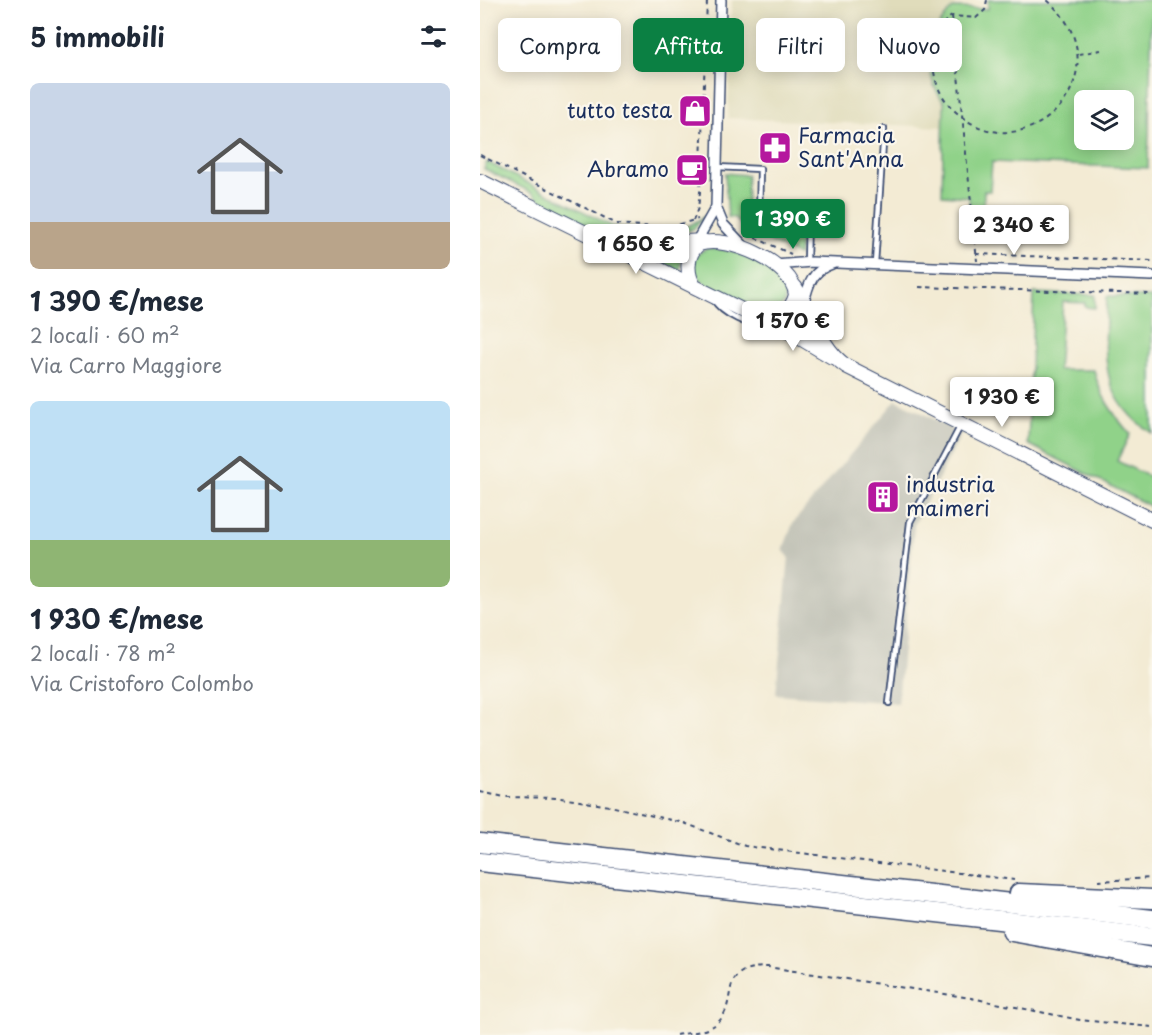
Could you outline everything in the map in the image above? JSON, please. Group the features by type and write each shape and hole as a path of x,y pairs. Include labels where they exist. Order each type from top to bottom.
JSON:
{"highway":[{"path":"480,843 1152,919"},
{"path":"480,861 1152,937"},
{"path":"678,867 797,871 938,888 1152,899"},
{"path":"695,886 779,901 997,930 1152,957"}],"main road":[{"path":"480,181 782,328 837,361 1152,520"},
{"path":"593,237 639,244 694,246 711,241 751,251 775,265 800,293 823,340 837,361"},
{"path":"694,246 688,274 699,288"},
{"path":"760,319 778,317 790,308 800,293"}],"street":[{"path":"721,0 716,207 723,224 736,240 751,251"},
{"path":"694,246 716,207"},
{"path":"775,265 807,262 1152,276"},
{"path":"800,293 821,268 838,263"}],"lane":[{"path":"875,264 884,129"},
{"path":"717,167 760,169 759,217 808,219 807,262"},
{"path":"699,288 714,300 718,308 757,327 782,328"},
{"path":"889,703 910,522 961,425"}],"path":[{"path":"693,221 698,208 700,192 707,0"},
{"path":"987,0 986,10 976,18 952,16 942,23 934,44 934,75 939,92 964,119 985,129 1008,131 1019,131 1042,122 1068,95 1077,68 1079,54 1069,25 1047,0"},
{"path":"952,16 978,268"},
{"path":"1079,54 1101,50"},
{"path":"976,254 1152,261"},
{"path":"919,287 1152,294"},
{"path":"480,792 505,797 561,798 610,806 684,823 745,846 1021,881"},
{"path":"1089,881 1152,878"},
{"path":"676,1035 712,1027 723,1016 735,976 749,966 768,966 971,998 1080,1020 1152,1027"}],"shaded area":[{"path":"732,0 956,0 952,18 857,18 857,72 940,72 936,92 944,102 944,127 728,118 730,72 744,72 744,18 731,18"},
{"path":"896,400 962,433 914,525 898,703 776,694 789,557 783,550 793,523"}],"green space":[{"path":"988,0 1152,0 1148,168 992,162 990,191 984,191 983,226 970,225 969,197 942,195 944,102 937,91 931,72 962,72 962,18 944,18 953,8 988,9"},
{"path":"487,162 612,226 654,231 688,226 704,217 693,229 674,235 651,238 606,232 547,207 533,193 484,169"},
{"path":"725,173 747,175 746,231 735,218 728,217"},
{"path":"746,231 800,233 799,255"},
{"path":"686,248 681,259 680,271 635,251"},
{"path":"707,248 730,251 764,263 781,278 787,288 784,304 772,311 756,310 726,298 711,289 693,268 695,257"},
{"path":"1034,293 1095,295 1095,308 1085,307 1085,303 1063,302 1058,370 1094,370 1108,404 1130,434 1117,461 1152,478 1152,507 1028,444"},
{"path":"1107,296 1152,297 1152,433 1121,405 1113,389 1106,355"},
{"path":"799,307 821,343 784,323"}],"place":[{"name":"tutto testa","path":"695,111"},
{"name":"Farmacia Sant'Anna","path":"775,148"},
{"name":"Abramo","path":"692,170"},
{"name":"industria maimeri","path":"883,497"}]}
